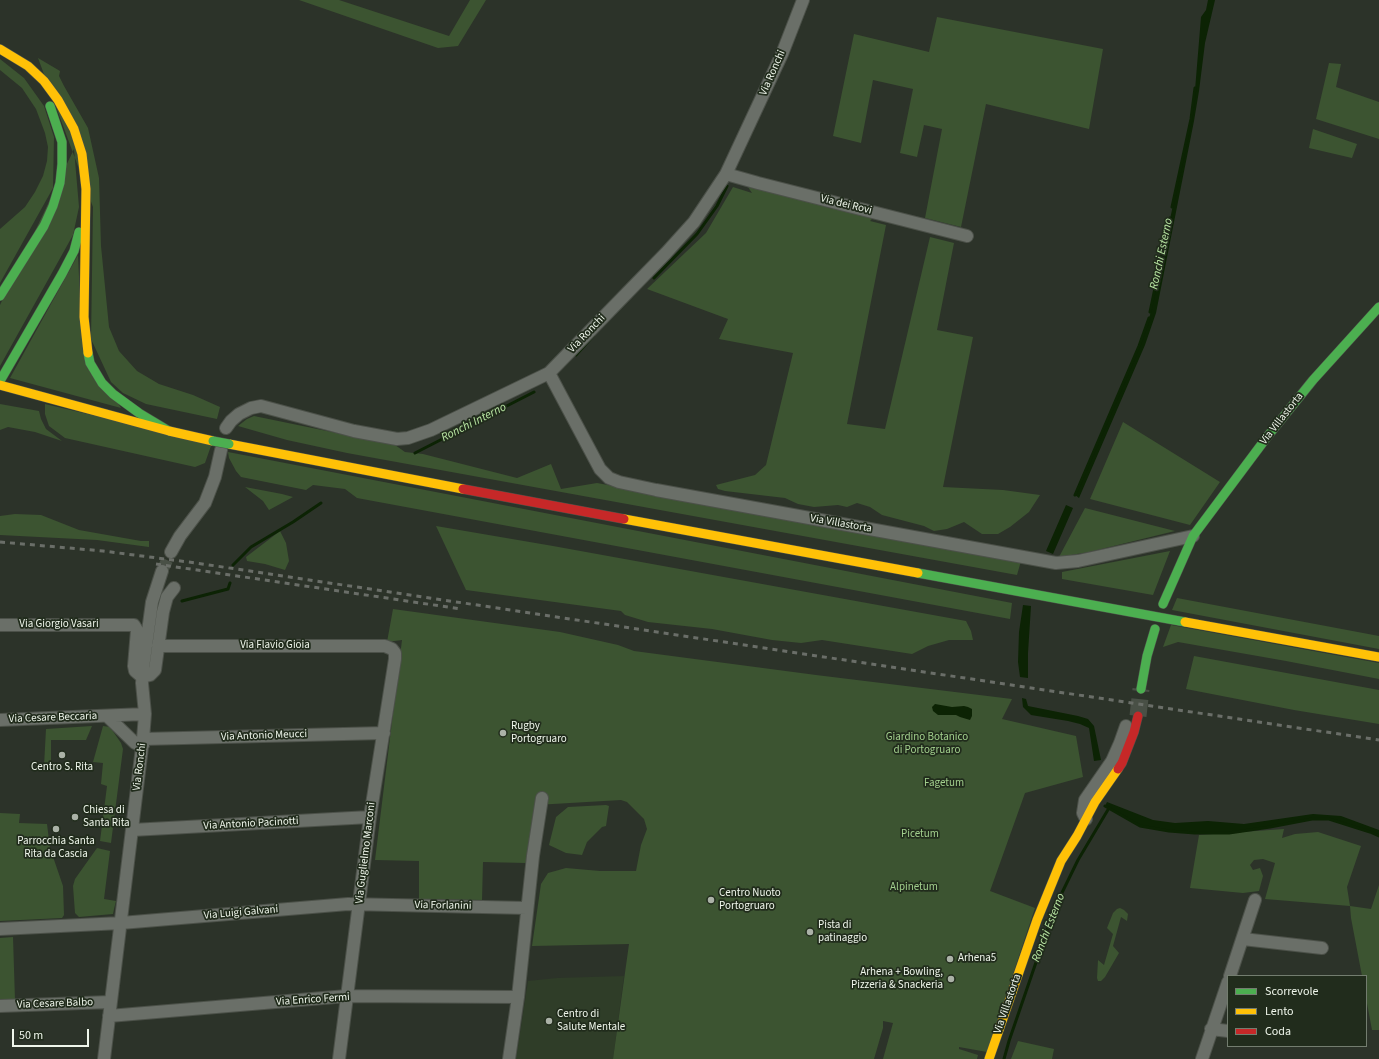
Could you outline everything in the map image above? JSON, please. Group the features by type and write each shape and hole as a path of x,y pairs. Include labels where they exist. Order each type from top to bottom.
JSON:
{"main road":[{"path":"0,50 28,66 44,82 58,100 74,129 82,154 86,189 84,317 90,362 102,383 113,394 139,413 169,431"},
{"path":"0,50 25,70 44,94 58,127 62,142 60,183 49,216 0,296"},
{"path":"0,381 74,251 84,207 86,189"},
{"name":"Via Villastorta","path":"1163,604 1193,536 1268,437 1314,380 1379,307"},
{"path":"0,385 66,404 213,441 225,447 468,490 1379,657"},
{"path":"1142,689 1147,656 1155,629"},
{"name":"Via Villastorta","path":"989,1059 1037,920 1061,861 1095,802 1122,763 1130,745 1138,716"}],"street":[{"name":"Via Ronchi","path":"226,428 239,414 252,408 262,406 354,431 397,439 408,438 431,430 549,373 666,253 694,222 726,174 782,54 803,0"},
{"name":"Via dei Rovi","path":"726,174 967,236"},
{"name":"Via Villastorta","path":"549,373 600,469 609,478 614,480 656,490 1056,563 1078,561 1193,536"},
{"path":"171,552 180,536 205,503 225,447"},
{"name":"Via Ronchi","path":"104,1059 143,742 145,714 142,677 152,602 162,571"},
{"path":"142,677 150,675 155,670 163,612 167,597 174,588"},
{"name":"Via Giorgio Vasari","path":"0,625 134,625 137,628 134,666 135,671 142,677"},
{"name":"Via Flavio Gioia","path":"158,646 385,646 392,648"},
{"name":"Via Guglielmo Marconi","path":"339,1059 370,817 395,659 395,653 392,648"},
{"name":"Via Cesare Beccaria","path":"0,720 145,714"},
{"name":"Via Cesare Beccaria","path":"107,716 135,743 143,742"},
{"path":"1086,819 1082,808 1085,800 1112,761 1126,726"},
{"name":"Via Antonio Meucci","path":"143,742 384,733"},
{"path":"509,1059 518,998 532,856 542,798"},
{"name":"Via Antonio Pacinotti","path":"132,830 370,817"},
{"path":"1230,975 1255,900"},
{"name":"Via Forlanini","path":"360,904 527,908"},
{"name":"Via Luigi Galvani","path":"0,929 121,923 360,904"},
{"path":"1243,939 1322,948"},
{"path":"1202,1059 1227,985"},
{"name":"Via Enrico Fermi","path":"109,1016 347,996 518,998"},
{"name":"Via Cesare Balbo","path":"0,1006 110,1002"},
{"path":"1211,1030 1227,1031"}],"shaded area":[{"path":"1208,0 1215,0 1205,43 1194,121 1156,313 1145,345 1079,498 1075,495 1139,346 1150,315 1191,119 1201,17 1206,10"},
{"path":"1066,505 1073,508 1053,554 1046,551"},
{"path":"1023,605 1031,606 1028,678 1020,677 1018,662 1019,632"},
{"path":"1022,698 1026,699 1028,706 1088,719 1094,726 1101,760 1094,761 1089,728 1068,721 1031,715 1023,707"},
{"path":"935,704 952,707 968,707 972,709 972,716 970,720 956,715 938,715 933,711 932,707"},
{"path":"1107,802 1153,820 1175,823 1208,821 1244,824 1313,814 1341,816 1379,830 1379,836 1329,819 1312,819 1229,833 1169,831 1140,826 1105,806"},
{"path":"624,976 613,1059 516,1059 528,981 557,978"}],"green space":[{"path":"299,0 339,0 449,36 470,0 486,0 458,46 438,48"},
{"path":"937,17 1103,49 1089,129 986,104 961,227 925,218 942,129 924,125 917,157 900,153 913,89 873,80 861,143 833,136 854,34 929,52"},
{"path":"38,58 60,71 59,76 88,128 99,178 101,246 109,327 119,351 137,371 159,384 193,395 220,407 217,419 146,404 123,393 111,382 91,339 93,207"},
{"path":"0,59 24,78 44,106 54,137 53,188 0,283 0,229 25,207 35,192 43,176 47,161 48,147 45,133 36,109 22,88 0,70"},
{"path":"1329,63 1341,64 1336,87 1379,102 1379,139 1316,119"},
{"path":"1313,129 1357,144 1352,158 1309,148"},
{"path":"74,149 79,207 73,235 0,366 0,305"},
{"path":"733,187 752,193 748,187 793,197 829,208 874,217 870,221 886,225 847,424 885,429 930,237 954,243 937,330 973,337 943,487 1003,490 1040,495 1029,512 1010,527 998,534 982,534 964,522 947,529 934,531 924,526 882,515 870,507 857,503 847,507 838,505 814,507 798,504 785,498 718,489 716,485 755,475 766,465 793,353 719,339 728,319 647,289 706,233"},
{"path":"78,255 82,341 121,408 10,378"},
{"path":"0,404 39,411 46,429 62,441 35,432 8,427 0,430"},
{"path":"45,404 212,443 205,463 195,467 65,438 49,426 45,414"},
{"path":"254,416 395,445 405,452 423,454 517,478 551,464 561,489 597,483 1021,561 1017,575 347,453 287,440 238,426"},
{"path":"1123,422 1220,482 1190,525 1090,499"},
{"path":"228,452 1012,603 1010,619 357,498 345,489 313,485 306,490 241,477 229,458"},
{"path":"245,487 293,497 269,510 263,501"},
{"path":"1085,508 1175,531 1089,552 1059,557"},
{"path":"15,514 41,515 79,530 141,541 149,541 149,547 97,540 0,535 0,516"},
{"path":"436,526 966,621 971,631 973,640 949,640 928,646 912,654 822,640 801,643 772,640 712,629 648,622 625,615 621,611 466,590"},
{"path":"280,531 286,543 289,561 285,570 265,564 247,561 246,557"},
{"path":"1170,551 1153,595 1062,579 1062,572"},
{"path":"1177,598 1379,636 1379,649 1172,610"},
{"path":"393,609 560,632 618,645 634,651 1012,699 1002,719 1076,736 1083,777 1025,793 990,891 1035,908 987,1052 959,1047 959,1049 978,1055 977,1059 883,1059 893,1023 883,1021 883,1028 874,1059 613,1059 629,944 532,946 541,884 548,873 566,868 600,871 636,871 641,845 647,829 644,819 627,802 621,800 536,805 526,863 483,862 482,900 419,899 419,861 375,860 402,640 387,642"},
{"path":"1171,625 1379,663 1379,679 1178,642 1163,647"},
{"path":"1194,656 1379,690 1379,724 1294,710 1186,689"},
{"path":"92,726 86,740 51,740 51,767 44,766 46,729"},
{"path":"103,726 110,727 121,743 123,749 111,843 100,841 107,786 101,784 103,763 93,762"},
{"path":"609,806 606,826 602,827 587,842 582,855 566,853 549,845 556,817 568,807"},
{"path":"0,813 20,814 19,823 47,824 50,848 63,886 64,915 62,918 0,921"},
{"path":"1284,829 1282,838 1295,834 1318,832 1361,846 1347,887 1350,906 1265,899 1275,863 1263,859 1254,860 1250,865 1253,870 1260,868 1263,876 1259,891 1243,893 1190,888 1199,835"},
{"path":"97,848 110,851 104,899 116,901 113,914 79,917 75,913 73,886 75,879"},
{"path":"1379,885 1379,1030 1372,1030 1367,1003 1367,975 1362,975 1350,906 1371,909"},
{"path":"1120,908 1128,914 1127,921 1121,917 1113,946 1119,953 1105,977 1101,981 1098,981 1098,960 1104,965 1113,934 1107,928 1113,913"},
{"path":"13,937 15,1000 0,1001 0,938"},
{"path":"1018,1041 1054,1049 1052,1059 1011,1059"}],"waterway":[{"name":"Ronchi Esterno","path":"1172,207 1191,119 1195,88"},
{"name":"Ronchi Interno","path":"654,278 697,234 717,206 727,186"},
{"name":"Ronchi Esterno","path":"1165,242 1170,218"},
{"name":"Ronchi Esterno","path":"1158,277 1162,253"},
{"name":"Ronchi Esterno","path":"1150,312 1155,288"},
{"name":"Ronchi Esterno","path":"1075,495 1139,346 1149,318"},
{"name":"Ronchi Interno","path":"576,355 593,336"},
{"name":"Ronchi Interno","path":"415,453 534,392"},
{"name":"Ronchi Interno","path":"233,565 251,547 321,503"},
{"name":"Ronchi Interno","path":"182,601 228,589 230,583"},
{"path":"1105,806 1140,826 1169,831 1229,833 1312,819 1329,819 1379,836"},
{"name":"Ronchi Esterno","path":"1004,1059 1055,907 1078,860 1109,808"}],"tunnel":[{"path":"162,571 171,552"},
{"path":"1138,716 1141,689"}],"railway":[{"path":"0,542 103,551 196,563 1379,740"},
{"path":"156,564 461,609"}],"traffic: fast":[{"path":"0,296 44,226 53,206 60,183 62,142 50,106"},
{"path":"0,381 62,274 74,251 79,232"},
{"path":"1163,604 1193,536 1267,437 1313,380 1379,307"},
{"path":"88,353 90,363 102,383 113,394 139,413 169,431"},
{"path":"213,441 229,444"},
{"path":"918,573 1185,622"},
{"path":"1141,689 1147,656 1155,629"}],"traffic: slow":[{"path":"0,49 28,66 44,81 58,100 74,129 82,154 86,189 84,317 88,353"},
{"path":"0,385 169,431 213,441"},
{"path":"229,444 463,489"},
{"path":"624,519 918,573"},
{"path":"1185,622 1379,657"},
{"path":"989,1059 1037,920 1061,861 1077,836 1095,802 1118,769"}],"traffic: jam":[{"path":"463,489 624,519"},
{"path":"1118,769 1122,763 1134,732 1138,716"}],"place":[{"name":"Rugby Portogruaro","path":"503,733"},
{"name":"Centro S. Rita","path":"62,755"},
{"name":"Chiesa di Santa Rita","path":"75,817"},
{"name":"Parrocchia Santa Rita da Cascia","path":"56,829"},
{"name":"Centro Nuoto Portogruaro","path":"711,900"},
{"name":"Pista di patinaggio","path":"810,932"},
{"name":"Arhena5","path":"950,959"},
{"name":"Arhena + Bowling, Pizzeria & Snackeria","path":"951,979"},
{"name":"Centro di Salute Mentale","path":"549,1021"}],"park label":[{"name":"Giardino Botanico di Portogruaro","path":"927,744"},
{"name":"Fagetum","path":"944,784"},
{"name":"Picetum","path":"920,835"},
{"name":"Alpinetum","path":"914,888"}]}
